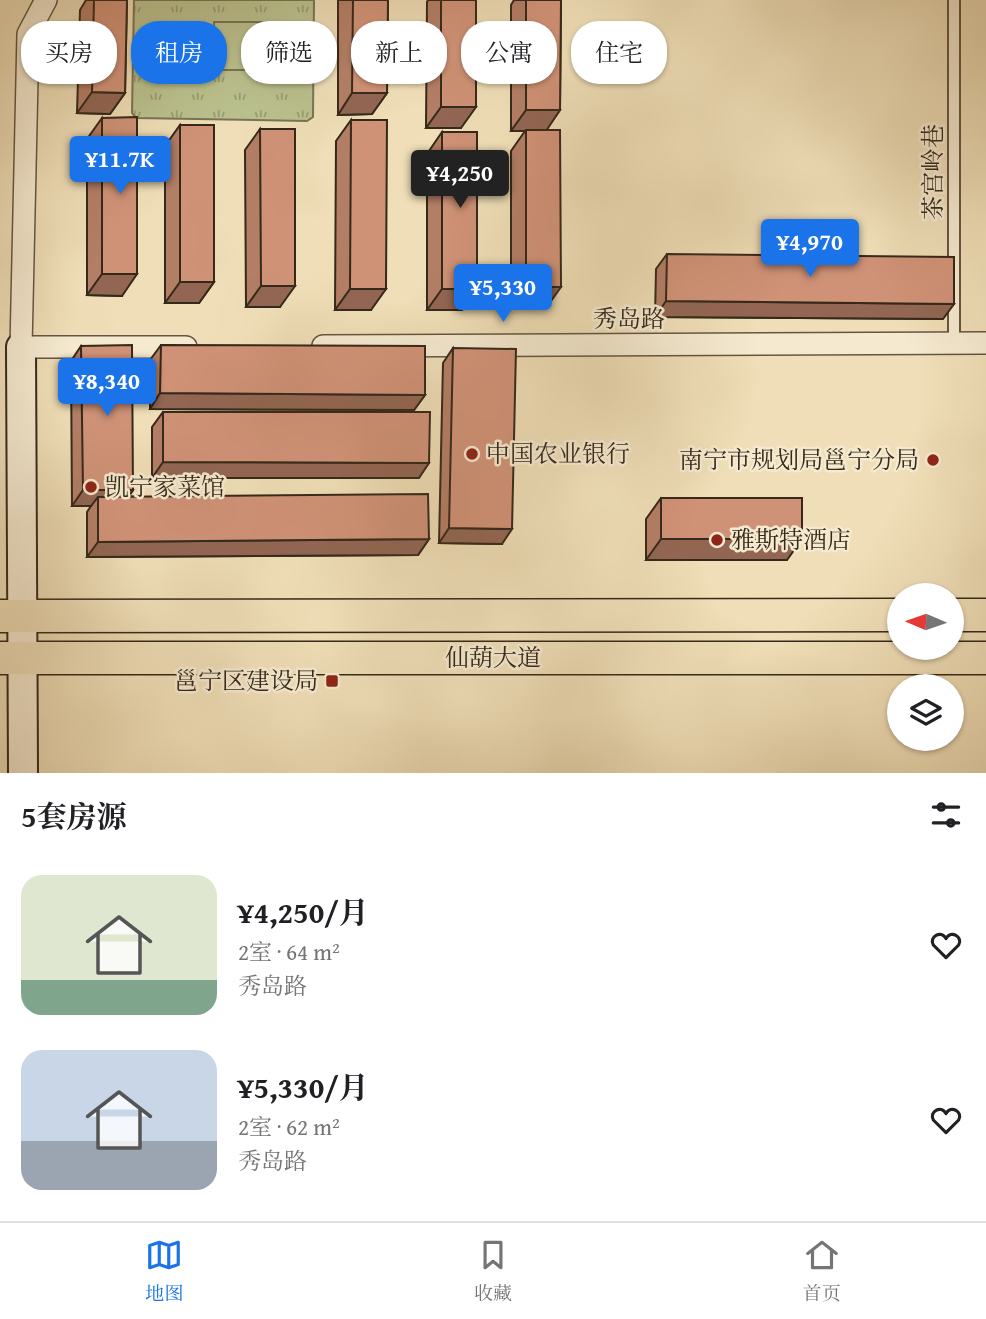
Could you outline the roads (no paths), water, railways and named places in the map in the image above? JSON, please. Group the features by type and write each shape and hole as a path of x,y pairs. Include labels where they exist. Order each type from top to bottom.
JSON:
{"main road":[{"name":"仙葫大道","path":"11,616 887,615"},
{"path":"964,615 986,615"},
{"name":"仙葫大道","path":"11,658 986,658"}],"street":[{"path":"23,773 11,658 10,355 27,34 46,0"},
{"name":"秀岛路","path":"300,346 986,344"},
{"path":"10,355 202,347"}],"lane":[{"name":"茶宫岭巷","path":"954,0 954,344"}],"place":[{"name":"中国农业银行","path":"472,454"},
{"name":"南宁市规划局邕宁分局","path":"933,460"},
{"name":"凯宁家菜馆","path":"91,487"},
{"name":"雅斯特酒店","path":"717,540"},
{"name":"邕宁区建设局","path":"332,681"}]}
